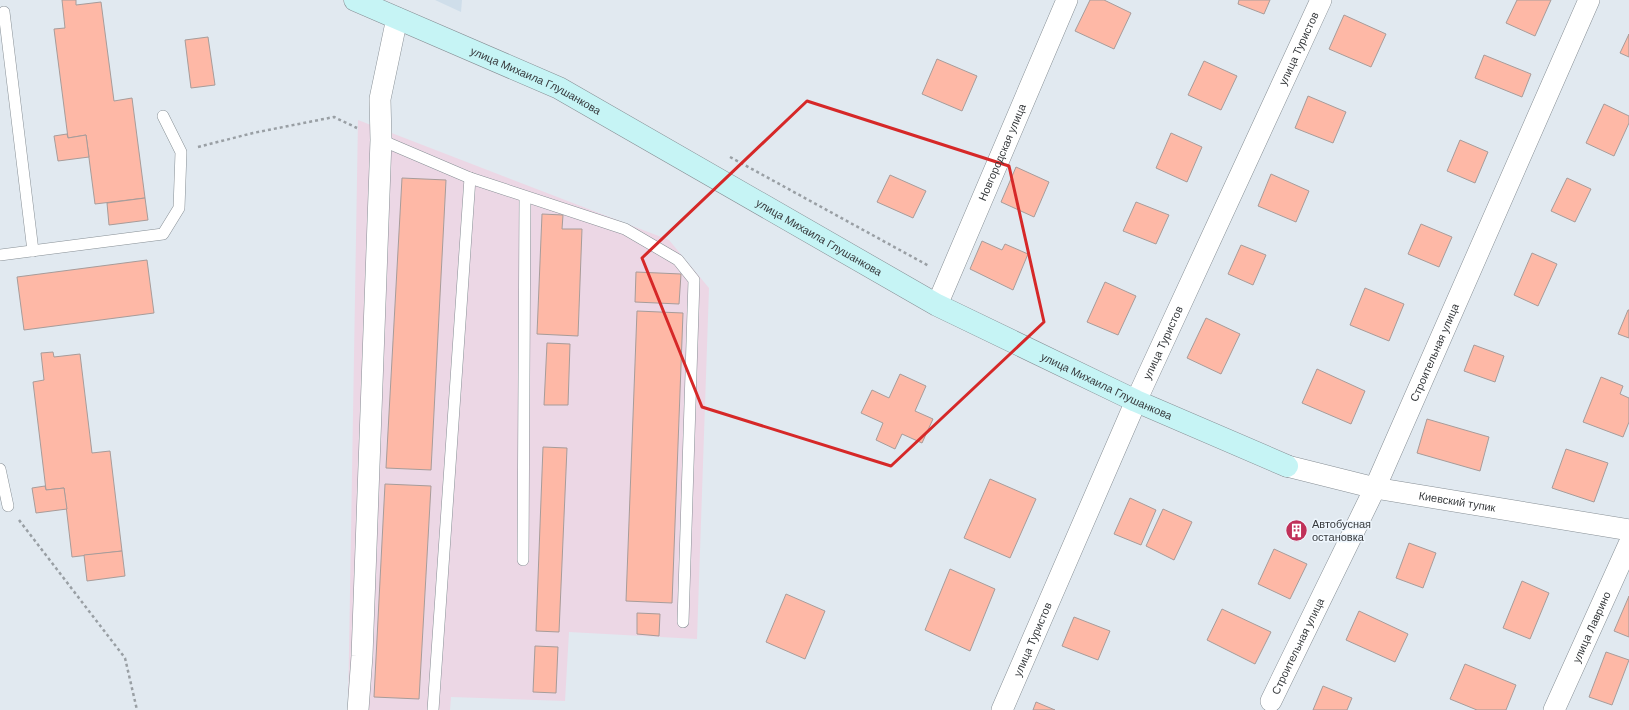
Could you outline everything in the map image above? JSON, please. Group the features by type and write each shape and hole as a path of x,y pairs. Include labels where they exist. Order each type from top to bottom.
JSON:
{"street":[{"name":"улица Михаила Глушанкова","path":"354,0 559,88 936,305 1136,401 1288,466"},
{"name":"Новгородская улица","path":"936,305 1067,0"},
{"name":"улица Туристов","path":"1002,710 1136,401 1321,0"},
{"name":"Строительная улица","path":"1271,701 1375,488 1589,0"},
{"path":"358,710 362,656 381,140 380,99 397,18"},
{"name":"Киевский тупик","path":"1288,466 1375,488 1629,530"},
{"name":"улица Лаврино","path":"1554,710 1629,544"}],"lane":[{"path":"4,12 33,251"},
{"path":"0,255 163,234 179,208 181,152 163,116"},
{"path":"381,140 470,178 625,229 678,260 694,280 683,622"},
{"path":"433,710 470,178"},
{"path":"523,560 525,197"},
{"path":"0,469 8,506"}],"path":[{"path":"181,152 253,133 334,117 381,140"},
{"path":"8,506 125,658 137,710"}],"highlighted area":[{"path":"807,101 1009,166 1044,322 891,466 702,407 642,258"}],"shaded area":[{"path":"435,0 462,0 461,12"},
{"path":"358,120 669,240 709,288 697,639 569,632 565,701 451,697 450,710 348,710"}],"building":[{"path":"62,0 76,0 76,5 101,2 114,101 132,98 145,198 95,204 86,135 68,138 54,29 65,28"},
{"path":"1090,0 1104,0 1131,13 1114,49 1075,31"},
{"path":"1239,0 1270,0 1264,14 1238,4"},
{"path":"1517,0 1551,0 1535,36 1506,23"},
{"path":"1344,15 1386,34 1371,67 1329,49"},
{"path":"1629,34 1629,57 1620,53"},
{"path":"208,37 215,85 191,88 185,40"},
{"path":"1484,55 1531,74 1522,97 1475,78"},
{"path":"937,59 977,76 962,111 922,94"},
{"path":"1204,61 1237,76 1221,110 1188,95"},
{"path":"1308,96 1346,112 1333,143 1295,128"},
{"path":"1604,104 1629,116 1629,123 1614,156 1586,143"},
{"path":"1171,133 1202,147 1187,182 1156,168"},
{"path":"67,134 68,138 86,135 89,157 58,161 54,136"},
{"path":"1460,140 1488,152 1475,183 1447,171"},
{"path":"1016,167 1049,182 1034,217 1001,202"},
{"path":"1271,174 1309,191 1296,222 1258,206"},
{"path":"890,175 926,191 913,218 877,202"},
{"path":"402,178 446,180 431,470 386,468"},
{"path":"1567,178 1591,189 1575,222 1551,211"},
{"path":"145,198 148,220 109,225 107,203"},
{"path":"1136,202 1169,215 1156,244 1123,231"},
{"path":"542,214 563,215 562,229 582,229 578,336 537,334"},
{"path":"1421,224 1452,237 1439,267 1408,254"},
{"path":"982,241 1002,250 1005,244 1028,254 1013,290 970,269"},
{"path":"1241,245 1266,255 1253,285 1228,274"},
{"path":"1532,253 1557,264 1538,306 1514,295"},
{"path":"147,260 154,313 24,330 17,277"},
{"path":"636,272 681,274 679,304 635,302"},
{"path":"1105,282 1136,296 1118,335 1087,322"},
{"path":"1365,288 1404,304 1389,341 1350,325"},
{"path":"1629,310 1629,338 1618,334"},
{"path":"637,311 683,313 672,603 626,601"},
{"path":"1206,318 1240,334 1221,374 1187,358"},
{"path":"547,343 570,344 568,405 544,405"},
{"path":"1474,345 1504,356 1495,382 1464,371"},
{"path":"53,352 54,357 80,354 92,453 110,451 122,551 72,557 64,488 46,490 33,382 44,380 41,353"},
{"path":"1317,369 1365,391 1351,424 1302,403"},
{"path":"900,374 926,386 915,411 933,419 922,443 902,434 895,449 876,440 883,423 861,413 872,390 889,398"},
{"path":"1601,377 1623,386 1620,394 1629,398 1629,422 1623,437 1583,422"},
{"path":"1427,419 1489,437 1480,471 1417,453"},
{"path":"543,447 567,448 559,632 536,631"},
{"path":"1566,449 1608,463 1594,502 1552,488"},
{"path":"990,479 1036,499 1010,558 964,538"},
{"path":"385,484 431,486 419,699 374,697"},
{"path":"45,486 46,490 64,488 67,509 36,513 32,488"},
{"path":"1130,498 1156,510 1141,545 1114,534"},
{"path":"1163,509 1192,522 1174,560 1146,546"},
{"name":"Автобусная остановка","path":"1300,525 1302,534 1292,535 1290,526"},
{"path":"1409,543 1436,553 1423,588 1396,578"},
{"path":"1274,549 1307,564 1290,599 1258,584"},
{"path":"122,551 125,576 87,581 84,555"},
{"path":"950,569 995,589 970,651 925,630"},
{"path":"1522,581 1549,593 1530,639 1503,628"},
{"path":"786,594 825,611 805,659 766,642"},
{"path":"1629,596 1629,637 1614,631"},
{"path":"1222,609 1271,632 1255,664 1207,640"},
{"path":"1359,611 1408,634 1395,662 1346,640"},
{"path":"637,613 660,614 659,636 637,634"},
{"path":"1074,617 1110,631 1098,660 1062,646"},
{"path":"535,646 558,647 556,693 533,692"},
{"path":"1606,652 1629,660 1612,705 1589,697"},
{"path":"1465,664 1516,685 1506,710 1477,710 1450,699"},
{"path":"1323,686 1352,698 1347,710 1313,710"},
{"path":"1036,702 1055,710 1033,710"}],"place":[{"name":"Автобусная остановка","path":"1296,530"}]}
